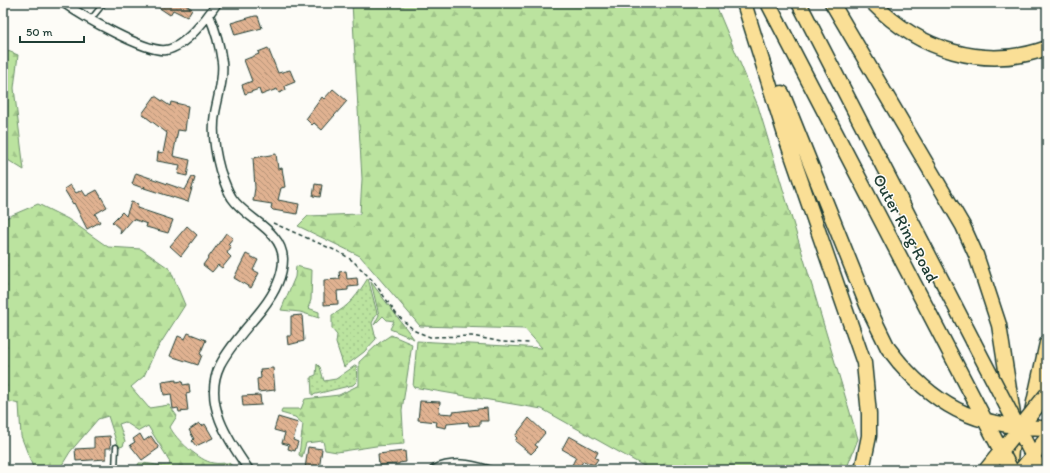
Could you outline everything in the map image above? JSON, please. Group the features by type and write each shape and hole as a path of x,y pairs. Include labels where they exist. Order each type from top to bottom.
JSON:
{"highway":[{"path":"745,3 867,305 885,343 913,378 931,394 950,407 969,416 1009,427 1047,428"},
{"path":"745,3 788,141 864,363 870,414 869,436 862,470"},
{"name":"Outer Ring Road","path":"768,3 1010,470"},
{"name":"Outer Ring Road","path":"799,3 1040,470"},
{"path":"832,3 963,226 979,261 1000,325 1014,421 1010,470"},
{"path":"873,3 886,17 912,34 939,47 961,54 984,58 1024,55 1047,48"},
{"path":"1025,470 1030,421 1047,343"},
{"path":"986,470 1047,394"},
{"path":"1021,470 1047,438"}],"street":[{"path":"64,3 141,45 155,50 167,50 176,46 191,35 209,15 217,3"},
{"path":"209,15 222,62 222,79 214,124 220,170 233,199 274,237 283,258 279,280 268,301 224,359 214,385 215,404 221,424 249,470"},
{"path":"434,470 457,464 472,465 488,470"}],"lane":[{"path":"91,18 104,3"},
{"path":"115,470 116,447"}],"path":[{"path":"252,216 281,226 353,261 374,282 397,315 415,331 440,338 472,336 502,342 530,343"}],"green space":[{"path":"352,3 715,3 758,106 858,439 846,470 651,470 542,409 413,387 417,341 542,348 525,329 420,326 360,256 298,226 308,216 360,214 362,179"},
{"path":"3,49 18,55 14,88 24,170 3,157"},
{"path":"38,204 68,219 108,247 141,249 170,269 185,305 155,352 144,376 131,387 149,408 169,405 177,416 170,427 188,449 213,463 229,463 237,470 139,470 137,467 139,463 170,465 169,460 148,426 139,431 125,422 119,424 125,441 123,446 120,447 117,444 108,416 98,419 70,452 59,470 34,470 21,436 19,404 3,400 3,219"},
{"path":"296,266 312,270 311,300 308,308 319,312 319,318 300,312 281,310 295,277"},
{"path":"368,278 377,313 372,323 376,339 364,352 344,367 336,343 337,335 332,329 332,315 353,300"},
{"path":"371,282 414,339 390,329 394,321 387,320 383,316 374,325 379,315"},
{"path":"391,335 412,344 402,410 404,444 376,446 337,452 325,450 323,441 306,443 302,457 299,455 303,424 295,417 281,413 282,409 301,409 305,399 339,395 359,385 359,362 379,343"},
{"path":"317,364 320,367 324,381 336,379 356,365 357,381 353,385 312,395 311,377 316,375"}],"building":[{"path":"152,3 183,3 192,9 187,17 173,10 170,15"},
{"path":"258,16 262,28 235,35 231,23"},
{"path":"268,48 278,73 290,70 295,82 285,86 286,90 279,93 277,89 261,95 259,89 245,94 242,85 252,81 244,60 259,54 258,52"},
{"path":"333,89 347,101 322,130 314,123 312,125 306,119 322,97 324,99"},
{"path":"155,96 170,106 171,102 188,106 185,131 178,130 173,156 190,160 187,176 178,174 180,165 157,161 158,152 163,153 167,133 142,114"},
{"path":"276,154 278,169 282,168 285,187 281,188 278,200 299,204 297,214 273,210 271,208 272,204 253,201 255,188 253,158"},
{"path":"136,173 185,190 192,177 195,178 188,202 144,188 145,186 143,188 132,184"},
{"path":"315,184 322,185 320,197 313,196"},
{"path":"70,185 76,193 82,190 86,196 97,190 107,207 95,214 100,222 87,229 74,203 73,204 64,189"},
{"path":"131,202 138,204 137,208 173,220 168,233 146,227 147,224 133,219 120,234 121,230 112,222 122,212 126,216"},
{"path":"187,226 197,235 181,256 170,246"},
{"path":"226,233 233,238 228,244 231,247 227,253 231,257 222,268 218,265 212,272 203,265"},
{"path":"246,254 258,260 253,270 259,273 251,288 234,278"},
{"path":"346,271 347,279 357,278 358,286 348,287 348,290 337,291 338,304 324,305 324,280 340,279 339,272"},
{"path":"302,315 304,341 288,345 287,336 291,336 291,316"},
{"path":"188,333 206,340 200,354 202,355 198,365 170,356 178,336 185,339"},
{"path":"273,368 275,390 258,392 257,379 261,378 260,369"},
{"path":"176,380 176,382 182,381 183,385 189,384 190,393 186,394 188,411 179,412 178,408 173,409 171,394 164,395 162,382"},
{"path":"260,395 261,405 243,406 242,396"},
{"path":"420,401 440,402 439,413 453,414 453,412 487,408 488,421 480,421 480,425 469,426 468,422 447,424 446,428 436,426 437,422 418,420"},
{"path":"278,417 298,423 293,440 298,442 295,451 288,449 289,445 282,443 285,433 274,430"},
{"path":"529,418 545,433 535,445 538,447 531,454 515,441 517,438 515,436"},
{"path":"199,423 202,426 205,424 213,438 196,446 192,441 194,439 189,430"},
{"path":"140,434 144,441 151,436 159,448 142,460 130,445 135,442 133,439"},
{"path":"110,436 111,448 106,448 106,459 76,461 75,449 94,448 94,437"},
{"path":"569,436 598,452 595,458 598,459 594,465 583,461 579,469 572,465 576,457 562,449"},
{"path":"308,447 322,449 319,470 305,469"},
{"path":"405,451 406,462 399,464 379,465 378,454"}]}
